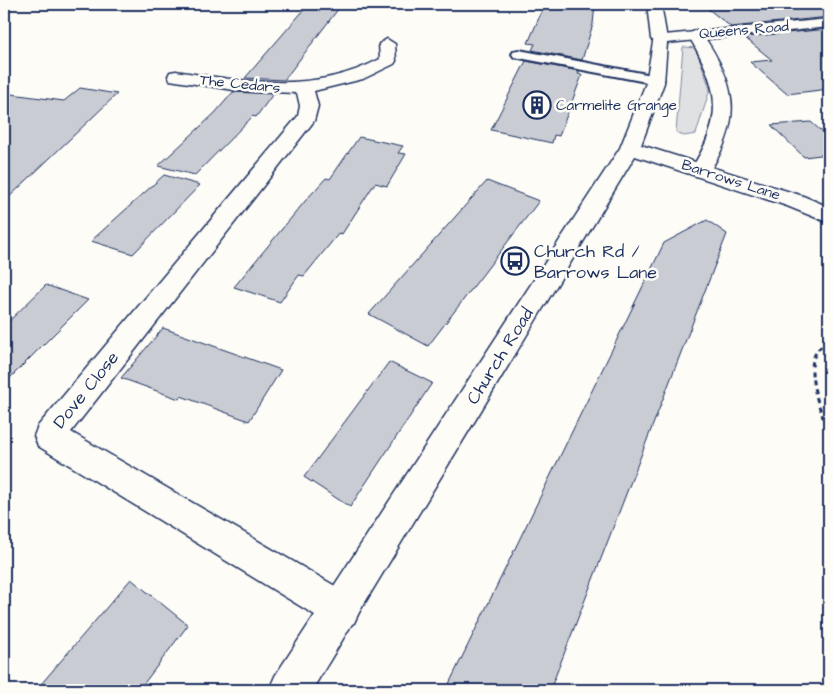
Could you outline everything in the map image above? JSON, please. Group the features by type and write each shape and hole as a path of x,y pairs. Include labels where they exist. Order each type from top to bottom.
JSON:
{"street":[{"name":"Church Road","path":"289,690 630,148 657,80 660,62 654,4"},
{"name":"Queens Road","path":"659,39 829,23"},
{"path":"696,35 708,52 721,82 725,114 710,158 701,169"},
{"name":"The Cedars","path":"176,76 242,86 279,89 304,88 342,81 371,71 388,61 387,44"},
{"name":"The Cedars","path":"299,125 307,116 308,111 304,88"},
{"name":"Dove Close","path":"299,125 49,436 341,610"},
{"name":"Barrows Lane","path":"630,148 701,169 795,201 829,216"}],"lane":[{"path":"519,54 657,80"}],"path":[{"path":"829,341 816,351 813,365 814,384 829,434"}],"shaded area":[{"path":"683,47 696,48 710,89 696,134 684,136 676,132"}],"building":[{"path":"309,4 342,4 284,80 245,78"},
{"path":"545,4 595,4 593,24 582,60 532,50 535,44 528,43"},
{"path":"702,4 829,4 829,17 731,27"},
{"path":"829,29 829,89 787,94 750,62 772,60 744,37"},
{"name":"Carmelite Grange","path":"526,61 579,71 578,74 582,75 559,136 554,135 552,143 491,130"},
{"path":"80,88 117,94 4,202 4,93 64,101"},
{"path":"233,92 273,94 256,117 253,116 195,175 158,166 215,113"},
{"path":"811,122 829,138 829,154 804,157 771,125"},
{"path":"359,137 403,146 398,153 406,154 387,186 375,183 342,234 339,233 304,276 299,275 280,302 234,287 306,200 326,178 330,179"},
{"path":"164,175 200,185 133,254 91,241"},
{"path":"487,181 539,201 428,346 369,314"},
{"path":"707,220 727,234 550,690 446,690 664,243"},
{"path":"46,285 88,300 4,384 4,326"},
{"path":"163,328 281,370 249,421 181,396 179,399 121,378"},
{"path":"389,362 432,383 350,507 304,477"},
{"path":"131,579 188,625 139,690 36,690"}],"place":[{"name":"Carmelite Grange","path":"537,105"},
{"name":"Church Rd / Barrows Lane","path":"515,261"}]}
